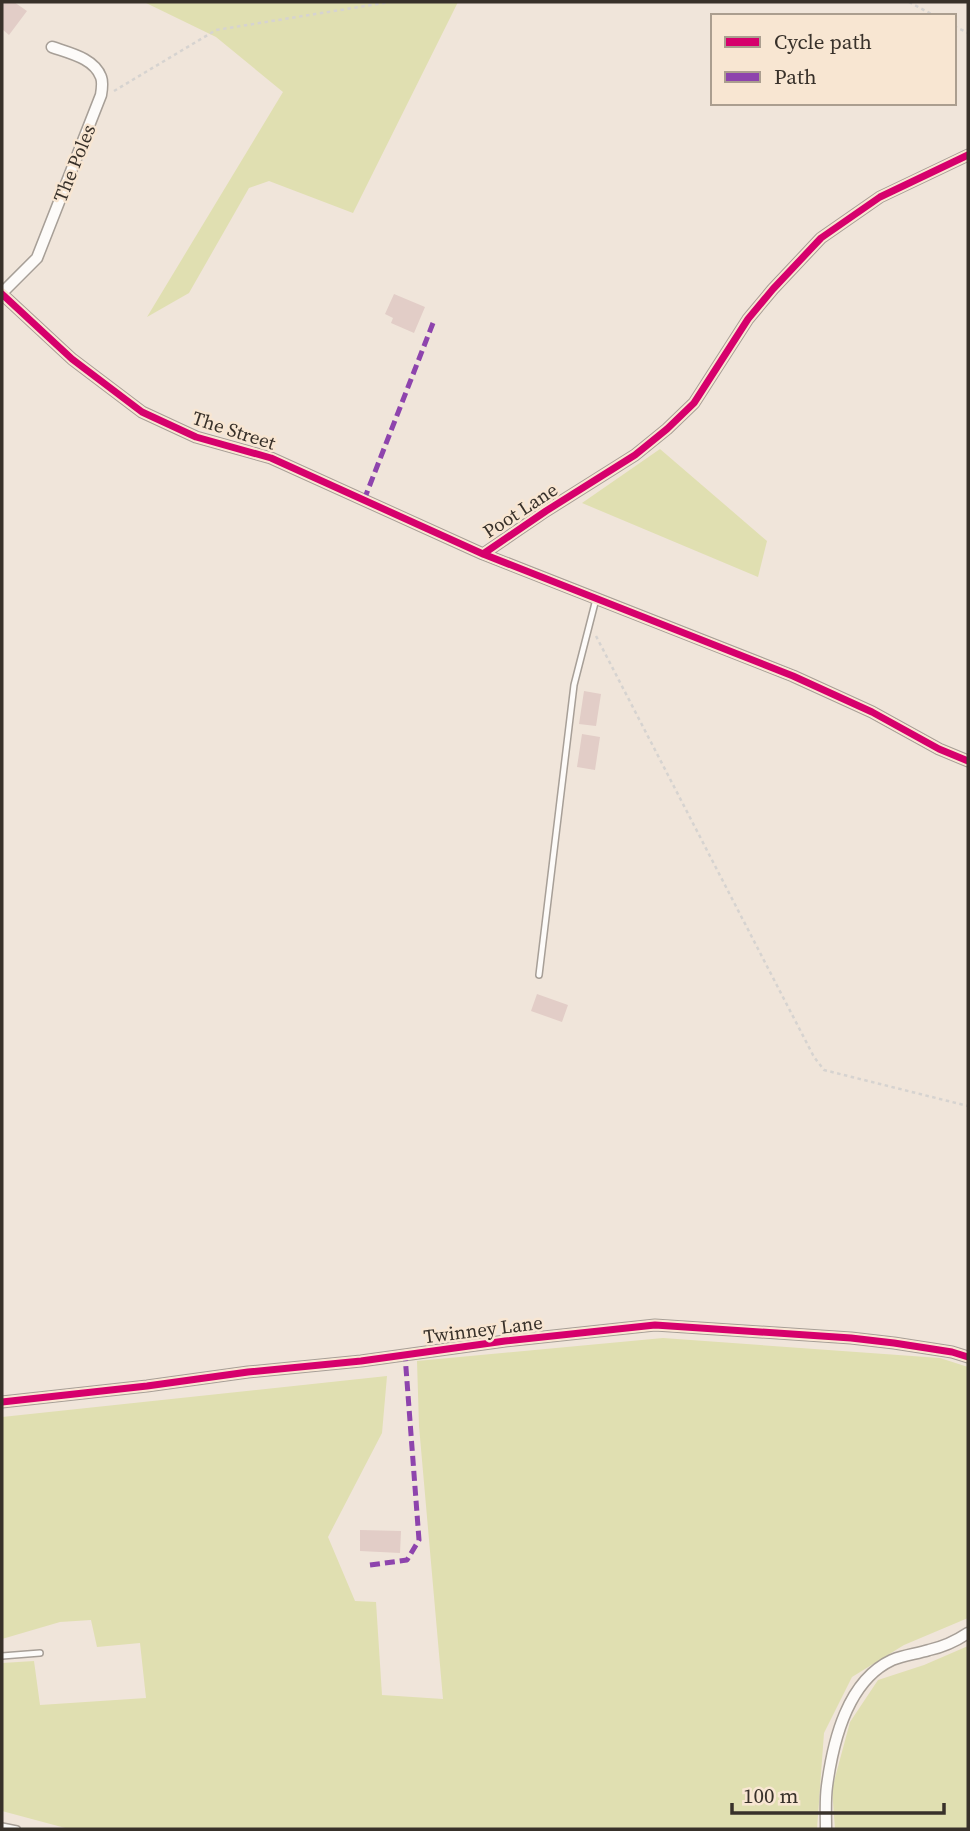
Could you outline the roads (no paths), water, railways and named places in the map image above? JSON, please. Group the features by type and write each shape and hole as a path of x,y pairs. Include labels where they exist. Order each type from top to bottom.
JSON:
{"street":[{"name":"The Poles","path":"2,294 37,258 101,95 102,79 95,66 52,47"},
{"name":"Poot Lane","path":"483,554 635,455 667,429 694,403 748,319 821,238 880,197 968,155"},
{"name":"The Street","path":"2,294 72,359 142,412 196,436 271,458 483,554"},
{"name":"Poot Lane","path":"483,554 793,676 872,712 939,749 968,761"},
{"name":"Twinney Lane","path":"2,1402 655,1325 862,1339 952,1352 968,1357"},
{"path":"826,1829 826,1788 833,1754 843,1718 861,1686 887,1662 948,1645 968,1633"}],"lane":[{"path":"539,975 573,685 596,599"},
{"path":"2,1656 40,1653"},
{"path":"2,1826 18,1829"}]}
